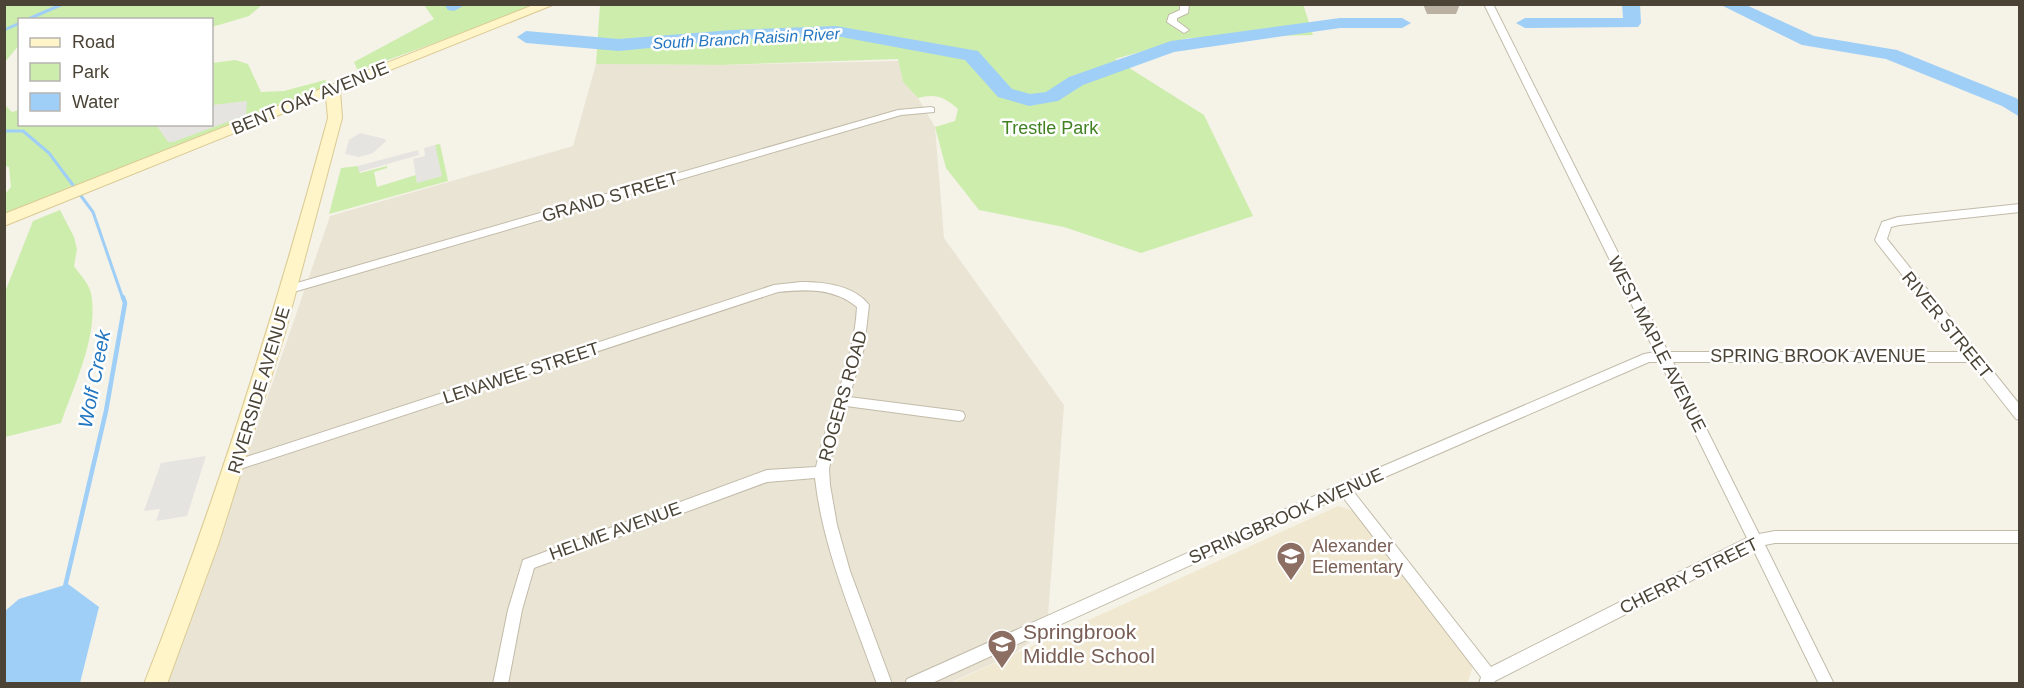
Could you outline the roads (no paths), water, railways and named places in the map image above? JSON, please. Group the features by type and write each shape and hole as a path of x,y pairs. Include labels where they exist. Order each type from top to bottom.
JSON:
{"street":[{"name":"BENT OAK AVENUE","path":"4,220 549,4"},
{"path":"1184,4 1185,11 1172,17 1172,22 1184,30"},
{"name":"WEST MAPLE AVENUE","path":"1488,4 1827,684"},
{"name":"RIVERSIDE AVENUE","path":"155,684 237,465 290,289 335,118 333,89"},
{"name":"GRAND STREET","path":"290,289 901,112 931,110"},
{"name":"RIVER STREET","path":"2019,208 1898,220 1886,225 1881,240 2019,415"},
{"name":"ROGERS ROAD","path":"806,284 843,290 863,305 860,349 830,432 822,472 828,518 839,561 885,684"},
{"name":"LENAWEE STREET","path":"237,465 778,288 806,284"},
{"name":"SPRINGBROOK AVENUE","path":"912,684 1344,489 1648,357 1663,357"},
{"name":"SPRING BROOK AVENUE","path":"1663,357 1972,357"},
{"path":"843,401 959,416"},
{"name":"HELME AVENUE","path":"500,684 515,610 528,564 767,476 822,472"},
{"path":"1344,489 1488,680"},
{"name":"CHERRY STREET","path":"1488,680 1755,541 1775,537 2019,537"}],"water":[{"path":"68,584 99,607 80,683 5,683 5,611 19,599"}],"waterway":[{"name":"Wolf Creek","path":"31,18 63,4"},
{"name":"South Branch Raisin River","path":"1525,23 1632,23 1631,4"},
{"name":"South Branch Raisin River","path":"1728,4 1809,41 1890,54 2009,102 2020,111"},
{"name":"South Branch Raisin River","path":"526,37 619,45 732,35 836,31 971,55 1005,93 1029,100 1051,97 1076,81 1171,47 1340,23 1402,23"},
{"name":"Wolf Creek","path":"4,30 18,24"},
{"name":"Wolf Creek","path":"4,131 23,131 49,153 93,212 123,299"},
{"name":"Wolf Creek","path":"65,587 106,411 125,303 123,297"}],"place":[{"name":"Alexander Elementary","path":"1291,582"},
{"name":"Springbrook Middle School","path":"1002,670"}],"park label":[{"name":"Trestle Park","path":"1050,128"}]}
